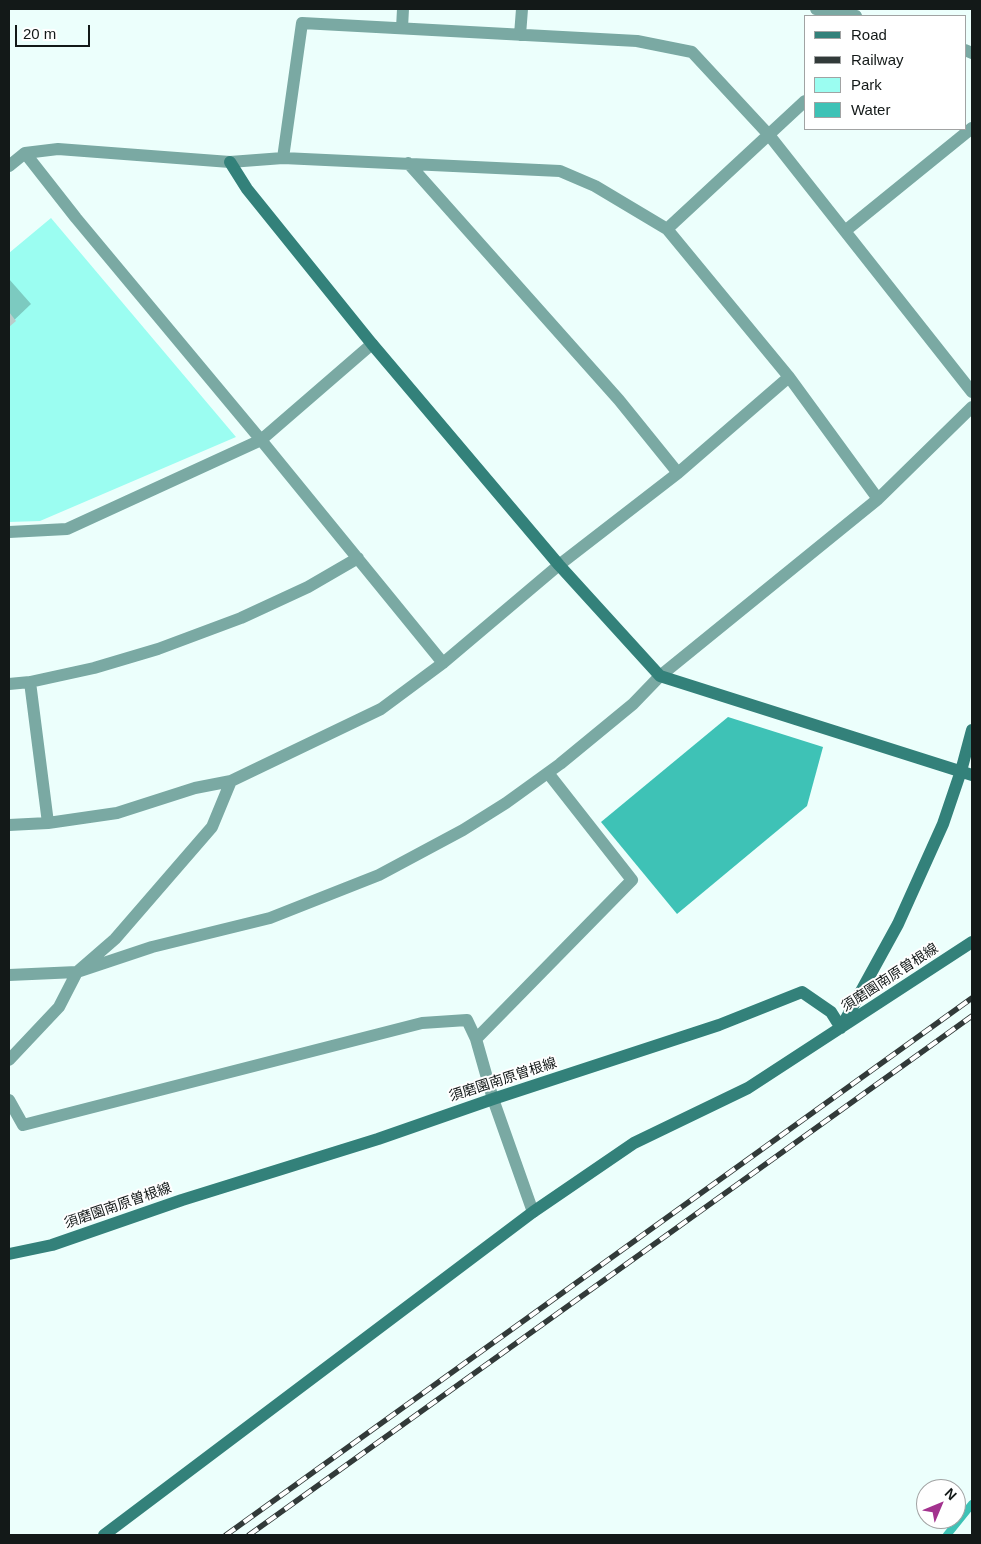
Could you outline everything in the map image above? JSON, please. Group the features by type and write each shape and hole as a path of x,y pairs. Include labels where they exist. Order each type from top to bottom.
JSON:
{"street":[{"path":"402,28 403,9"},
{"path":"520,35 522,9"},
{"path":"816,9 850,15"},
{"path":"283,158 302,23 637,41 692,52 769,135 972,392"},
{"path":"667,229 804,102"},
{"path":"845,230 972,128"},
{"path":"9,166 25,153 58,150 230,162 283,158 560,171 595,186 667,229 789,377 878,499"},
{"path":"25,153 76,218 443,663"},
{"path":"230,162 247,189 372,344 559,565 660,676 966,773"},
{"path":"408,163 620,400 678,473"},
{"path":"9,532 66,529 261,440 372,344"},
{"path":"9,825 48,823 116,813 195,788 231,781 381,709 443,663 559,565 678,473 789,377"},
{"path":"9,974 77,972 152,947 270,918 379,875 463,830 506,803 548,773 633,704 660,676 878,499 972,407"},
{"path":"9,684 30,682 94,668 167,646 249,614 308,586 358,558"},
{"path":"30,682 48,823"},
{"path":"104,1535 533,1212 634,1143 748,1088 841,1028 898,924 966,773 972,730"},
{"path":"476,1039 632,880 548,773"},
{"path":"9,1060 59,1007 77,972 114,939 212,827 231,781"},
{"name":"須磨園南原曽根線","path":"9,1254 52,1245 182,1200 378,1139 492,1099 719,1025 802,992 831,1012 841,1028 972,942"},
{"path":"9,1100 23,1125 422,1023 467,1020 476,1039 492,1099 533,1212"}],"green space":[{"path":"51,218 236,437 40,521 9,522 9,253"}],"water":[{"path":"728,717 823,747 807,806 677,914 601,822"}],"building":[{"path":"9,312 16,321 9,327"}],"waterway":[{"path":"947,1535 972,1504"}],"railway":[{"path":"226,1535 972,998"},
{"path":"249,1535 972,1016"}]}
